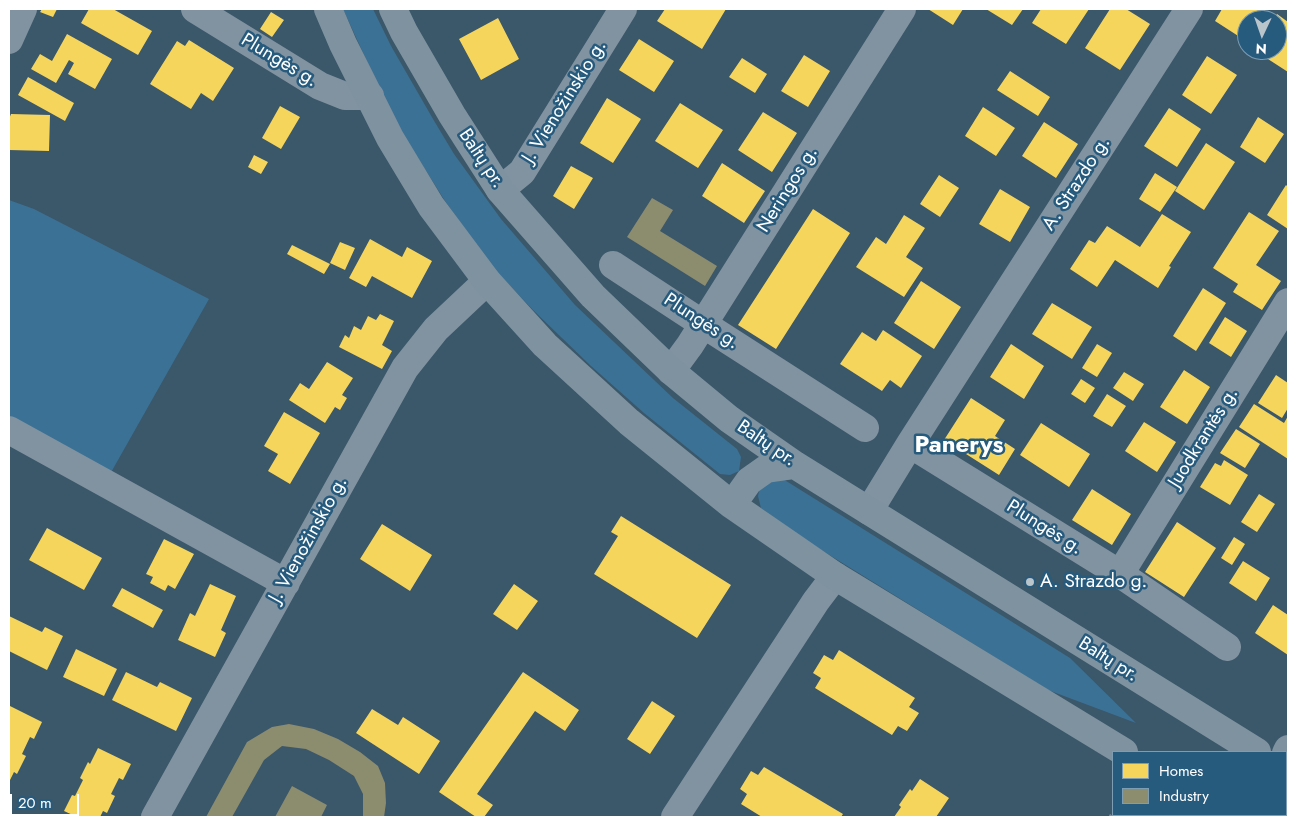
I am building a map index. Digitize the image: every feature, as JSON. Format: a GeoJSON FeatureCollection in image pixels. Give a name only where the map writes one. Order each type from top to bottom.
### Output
{"type":"FeatureCollection","features":[{"type":"Feature","properties":{"kind":"main road"},"geometry":{"type":"LineString","coordinates":[[328,9],[343,44],[390,138],[431,206],[487,281],[545,345],[629,422],[732,504],[834,576],[1122,751]]}},
{"type":"Feature","properties":{"kind":"main road","name":"Baltų pr."},"geometry":{"type":"LineString","coordinates":[[393,9],[404,32],[452,115],[500,190],[593,296],[670,371],[729,419],[795,465],[1255,751]]}},
{"type":"Feature","properties":{"kind":"main road"},"geometry":{"type":"LineString","coordinates":[[732,504],[749,481],[766,469],[795,465]]}},
{"type":"Feature","properties":{"kind":"street"},"geometry":{"type":"LineString","coordinates":[[9,40],[23,9]]}},
{"type":"Feature","properties":{"kind":"street","name":"Plungės g."},"geometry":{"type":"LineString","coordinates":[[195,9],[320,86],[345,96],[370,96]]}},
{"type":"Feature","properties":{"kind":"street","name":"J. Vienožinskio g."},"geometry":{"type":"LineString","coordinates":[[500,190],[522,172],[623,9]]}},
{"type":"Feature","properties":{"kind":"street","name":"Neringos g."},"geometry":{"type":"LineString","coordinates":[[670,371],[703,324],[902,9]]}},
{"type":"Feature","properties":{"kind":"street","name":"A. Strazdo g."},"geometry":{"type":"LineString","coordinates":[[869,511],[1189,9]]}},
{"type":"Feature","properties":{"kind":"street","name":"Plungės g."},"geometry":{"type":"LineString","coordinates":[[613,265],[865,428]]}},
{"type":"Feature","properties":{"kind":"street","name":"J. Vienožinskio g."},"geometry":{"type":"LineString","coordinates":[[155,817],[404,368],[436,329],[487,281]]}},
{"type":"Feature","properties":{"kind":"street","name":"Juodkrantės g."},"geometry":{"type":"LineString","coordinates":[[1120,574],[1288,302]]}},
{"type":"Feature","properties":{"kind":"street"},"geometry":{"type":"LineString","coordinates":[[9,430],[286,583]]}},
{"type":"Feature","properties":{"kind":"street","name":"Plungės g."},"geometry":{"type":"LineString","coordinates":[[910,444],[1120,574],[1227,647]]}},
{"type":"Feature","properties":{"kind":"street"},"geometry":{"type":"LineString","coordinates":[[676,817],[834,576]]}},
{"type":"Feature","properties":{"kind":"shaded area"},"geometry":{"type":"Polygon","coordinates":[[[343,9],[373,9],[391,46],[454,154],[501,219],[575,305],[673,398],[737,449],[741,457],[739,471],[730,475],[720,474],[644,413],[591,366],[496,271],[445,201],[406,139],[387,105],[343,9]]]}},
{"type":"Feature","properties":{"kind":"shaded area"},"geometry":{"type":"Polygon","coordinates":[[[9,200],[34,209],[209,299],[105,483],[9,430],[9,200]]]}},
{"type":"Feature","properties":{"kind":"shaded area"},"geometry":{"type":"Polygon","coordinates":[[[783,479],[1070,658],[1136,723],[1048,690],[810,543],[761,508],[758,496],[761,482],[783,479]]]}},
{"type":"Feature","properties":{"kind":"building: Homes"},"geometry":{"type":"Polygon","coordinates":[[[42,9],[57,9],[53,17],[40,12],[42,9]]]}},
{"type":"Feature","properties":{"kind":"building: Homes"},"geometry":{"type":"Polygon","coordinates":[[[89,9],[113,9],[152,31],[138,55],[81,23],[89,9]]]}},
{"type":"Feature","properties":{"kind":"building: Homes"},"geometry":{"type":"Polygon","coordinates":[[[665,9],[726,9],[702,49],[657,21],[665,9]]]}},
{"type":"Feature","properties":{"kind":"building: Homes"},"geometry":{"type":"Polygon","coordinates":[[[928,9],[963,9],[953,25],[928,9]]]}},
{"type":"Feature","properties":{"kind":"building: Homes"},"geometry":{"type":"Polygon","coordinates":[[[986,9],[1023,9],[1012,25],[986,9]]]}},
{"type":"Feature","properties":{"kind":"building: Homes"},"geometry":{"type":"Polygon","coordinates":[[[1041,9],[1089,9],[1066,44],[1032,23],[1041,9]]]}},
{"type":"Feature","properties":{"kind":"building: Homes"},"geometry":{"type":"Polygon","coordinates":[[[1110,9],[1126,9],[1150,24],[1120,70],[1085,48],[1110,9]]]}},
{"type":"Feature","properties":{"kind":"building: Homes"},"geometry":{"type":"Polygon","coordinates":[[[1222,9],[1266,9],[1237,10],[1237,35],[1215,21],[1222,9]]]}},
{"type":"Feature","properties":{"kind":"building: Homes"},"geometry":{"type":"Polygon","coordinates":[[[271,12],[284,20],[272,37],[260,29],[271,12]]]}},
{"type":"Feature","properties":{"kind":"building: Homes"},"geometry":{"type":"Polygon","coordinates":[[[498,18],[519,59],[481,80],[459,39],[498,18]]]}},
{"type":"Feature","properties":{"kind":"building: Homes"},"geometry":{"type":"Polygon","coordinates":[[[1287,21],[1288,22],[1288,72],[1269,60],[1287,60],[1287,21]]]}},
{"type":"Feature","properties":{"kind":"building: Homes"},"geometry":{"type":"Polygon","coordinates":[[[67,34],[112,59],[95,89],[68,74],[74,63],[69,60],[56,83],[31,69],[40,54],[52,61],[67,34]]]}},
{"type":"Feature","properties":{"kind":"building: Homes"},"geometry":{"type":"Polygon","coordinates":[[[639,39],[674,61],[654,92],[619,70],[639,39]]]}},
{"type":"Feature","properties":{"kind":"building: Homes"},"geometry":{"type":"Polygon","coordinates":[[[189,40],[234,68],[213,101],[201,93],[191,109],[150,84],[177,41],[185,46],[189,40]]]}},
{"type":"Feature","properties":{"kind":"building: Homes"},"geometry":{"type":"Polygon","coordinates":[[[804,55],[830,71],[808,107],[781,91],[804,55]]]}},
{"type":"Feature","properties":{"kind":"building: Homes"},"geometry":{"type":"Polygon","coordinates":[[[1207,56],[1237,75],[1211,114],[1182,95],[1207,56]]]}},
{"type":"Feature","properties":{"kind":"building: Homes"},"geometry":{"type":"Polygon","coordinates":[[[742,58],[767,74],[755,93],[729,77],[742,58]]]}},
{"type":"Feature","properties":{"kind":"building: Homes"},"geometry":{"type":"Polygon","coordinates":[[[1010,71],[1050,97],[1038,116],[997,90],[1010,71]]]}},
{"type":"Feature","properties":{"kind":"building: Homes"},"geometry":{"type":"Polygon","coordinates":[[[28,77],[74,103],[65,121],[18,95],[28,77]]]}},
{"type":"Feature","properties":{"kind":"building: Homes"},"geometry":{"type":"Polygon","coordinates":[[[607,98],[641,119],[613,163],[580,143],[607,98]]]}},
{"type":"Feature","properties":{"kind":"building: Homes"},"geometry":{"type":"Polygon","coordinates":[[[680,103],[723,130],[698,168],[655,141],[680,103]]]}},
{"type":"Feature","properties":{"kind":"building: Homes"},"geometry":{"type":"Polygon","coordinates":[[[280,106],[300,117],[281,149],[262,138],[280,106]]]}},
{"type":"Feature","properties":{"kind":"building: Homes"},"geometry":{"type":"Polygon","coordinates":[[[983,107],[1015,128],[996,156],[965,136],[983,107]]]}},
{"type":"Feature","properties":{"kind":"building: Homes"},"geometry":{"type":"Polygon","coordinates":[[[1169,108],[1201,129],[1177,167],[1144,146],[1169,108]]]}},
{"type":"Feature","properties":{"kind":"building: Homes"},"geometry":{"type":"Polygon","coordinates":[[[763,112],[797,133],[772,172],[738,150],[763,112]]]}},
{"type":"Feature","properties":{"kind":"building: Homes"},"geometry":{"type":"Polygon","coordinates":[[[11,114],[50,115],[49,151],[9,150],[9,119],[11,114]]]}},
{"type":"Feature","properties":{"kind":"building: Homes"},"geometry":{"type":"Polygon","coordinates":[[[1258,117],[1284,134],[1265,163],[1240,147],[1258,117]]]}},
{"type":"Feature","properties":{"kind":"building: Homes"},"geometry":{"type":"Polygon","coordinates":[[[1044,122],[1078,144],[1056,178],[1022,156],[1044,122]]]}},
{"type":"Feature","properties":{"kind":"building: Homes"},"geometry":{"type":"Polygon","coordinates":[[[1206,143],[1235,162],[1204,210],[1175,191],[1206,143]]]}},
{"type":"Feature","properties":{"kind":"building: Homes"},"geometry":{"type":"Polygon","coordinates":[[[254,155],[268,162],[261,174],[248,167],[254,155]]]}},
{"type":"Feature","properties":{"kind":"building: Homes"},"geometry":{"type":"Polygon","coordinates":[[[722,163],[765,191],[744,223],[702,196],[722,163]]]}},
{"type":"Feature","properties":{"kind":"building: Homes"},"geometry":{"type":"Polygon","coordinates":[[[571,166],[593,178],[574,209],[553,196],[571,166]]]}},
{"type":"Feature","properties":{"kind":"building: Homes"},"geometry":{"type":"Polygon","coordinates":[[[1155,173],[1177,187],[1160,212],[1139,199],[1155,173]]]}},
{"type":"Feature","properties":{"kind":"building: Homes"},"geometry":{"type":"Polygon","coordinates":[[[939,175],[959,188],[940,217],[920,204],[939,175]]]}},
{"type":"Feature","properties":{"kind":"building: Homes"},"geometry":{"type":"Polygon","coordinates":[[[1286,185],[1288,187],[1288,229],[1267,215],[1286,185]]]}},
{"type":"Feature","properties":{"kind":"building: Homes"},"geometry":{"type":"Polygon","coordinates":[[[1000,189],[1030,207],[1010,242],[979,224],[1000,189]]]}},
{"type":"Feature","properties":{"kind":"building: Homes"},"geometry":{"type":"Polygon","coordinates":[[[813,209],[850,233],[776,349],[738,325],[813,209]]]}},
{"type":"Feature","properties":{"kind":"building: Homes"},"geometry":{"type":"Polygon","coordinates":[[[1249,212],[1279,231],[1256,265],[1281,281],[1262,310],[1233,292],[1238,284],[1213,268],[1249,212]]]}},
{"type":"Feature","properties":{"kind":"building: Homes"},"geometry":{"type":"Polygon","coordinates":[[[1162,214],[1191,232],[1169,266],[1171,267],[1158,288],[1115,260],[1097,287],[1070,269],[1089,240],[1095,243],[1107,226],[1140,247],[1162,214]]]}},
{"type":"Feature","properties":{"kind":"building: Homes"},"geometry":{"type":"Polygon","coordinates":[[[904,215],[925,228],[906,257],[923,268],[904,297],[856,267],[876,237],[886,244],[904,215]]]}},
{"type":"Feature","properties":{"kind":"building: Homes"},"geometry":{"type":"Polygon","coordinates":[[[370,239],[402,257],[407,247],[432,261],[412,298],[372,276],[366,287],[349,278],[370,239]]]}},
{"type":"Feature","properties":{"kind":"building: Homes"},"geometry":{"type":"Polygon","coordinates":[[[340,242],[355,248],[345,270],[330,263],[340,242]]]}},
{"type":"Feature","properties":{"kind":"building: Homes"},"geometry":{"type":"Polygon","coordinates":[[[292,245],[330,264],[324,274],[287,254],[292,245]]]}},
{"type":"Feature","properties":{"kind":"building: Homes"},"geometry":{"type":"Polygon","coordinates":[[[921,281],[961,307],[934,349],[894,323],[921,281]]]}},
{"type":"Feature","properties":{"kind":"building: Homes"},"geometry":{"type":"Polygon","coordinates":[[[1203,288],[1226,303],[1196,351],[1173,336],[1203,288]]]}},
{"type":"Feature","properties":{"kind":"building: Homes"},"geometry":{"type":"Polygon","coordinates":[[[1052,303],[1092,327],[1072,359],[1032,334],[1052,303]]]}},
{"type":"Feature","properties":{"kind":"building: Homes"},"geometry":{"type":"Polygon","coordinates":[[[380,314],[394,321],[382,345],[392,351],[382,369],[339,347],[345,335],[349,338],[354,326],[361,330],[368,316],[376,320],[380,314]]]}},
{"type":"Feature","properties":{"kind":"building: Homes"},"geometry":{"type":"Polygon","coordinates":[[[1225,317],[1247,331],[1231,357],[1209,343],[1225,317]]]}},
{"type":"Feature","properties":{"kind":"building: Homes"},"geometry":{"type":"Polygon","coordinates":[[[883,330],[922,356],[901,388],[890,380],[882,391],[840,364],[862,332],[876,341],[883,330]]]}},
{"type":"Feature","properties":{"kind":"building: Homes"},"geometry":{"type":"Polygon","coordinates":[[[1011,344],[1044,366],[1024,399],[990,377],[1011,344]]]}},
{"type":"Feature","properties":{"kind":"building: Homes"},"geometry":{"type":"Polygon","coordinates":[[[1097,344],[1112,353],[1097,377],[1082,368],[1097,344]]]}},
{"type":"Feature","properties":{"kind":"building: Homes"},"geometry":{"type":"Polygon","coordinates":[[[327,362],[353,378],[342,395],[347,398],[340,410],[335,407],[325,423],[289,400],[300,383],[309,389],[327,362]]]}},
{"type":"Feature","properties":{"kind":"building: Homes"},"geometry":{"type":"Polygon","coordinates":[[[1184,370],[1210,387],[1187,424],[1160,407],[1184,370]]]}},
{"type":"Feature","properties":{"kind":"building: Homes"},"geometry":{"type":"Polygon","coordinates":[[[1124,372],[1144,384],[1133,401],[1113,388],[1124,372]]]}},
{"type":"Feature","properties":{"kind":"building: Homes"},"geometry":{"type":"Polygon","coordinates":[[[1276,375],[1288,383],[1288,408],[1282,418],[1258,403],[1276,375]]]}},
{"type":"Feature","properties":{"kind":"building: Homes"},"geometry":{"type":"Polygon","coordinates":[[[1081,379],[1095,388],[1085,403],[1071,394],[1081,379]]]}},
{"type":"Feature","properties":{"kind":"building: Homes"},"geometry":{"type":"Polygon","coordinates":[[[1107,394],[1126,406],[1112,427],[1093,416],[1107,394]]]}},
{"type":"Feature","properties":{"kind":"building: Homes"},"geometry":{"type":"Polygon","coordinates":[[[971,398],[1005,420],[995,436],[1015,449],[999,475],[944,440],[971,398]]]}},
{"type":"Feature","properties":{"kind":"building: Homes"},"geometry":{"type":"Polygon","coordinates":[[[1254,404],[1284,423],[1288,416],[1288,459],[1239,427],[1254,404]]]}},
{"type":"Feature","properties":{"kind":"building: Homes"},"geometry":{"type":"Polygon","coordinates":[[[284,412],[320,433],[290,484],[268,471],[278,454],[264,446],[284,412]]]}},
{"type":"Feature","properties":{"kind":"building: Homes"},"geometry":{"type":"Polygon","coordinates":[[[1144,422],[1176,442],[1157,472],[1125,451],[1144,422]]]}},
{"type":"Feature","properties":{"kind":"building: Homes"},"geometry":{"type":"Polygon","coordinates":[[[1041,423],[1090,454],[1069,487],[1020,455],[1041,423]]]}},
{"type":"Feature","properties":{"kind":"building: Homes"},"geometry":{"type":"Polygon","coordinates":[[[1236,429],[1260,444],[1245,468],[1220,453],[1236,429]]]}},
{"type":"Feature","properties":{"kind":"building: Homes"},"geometry":{"type":"Polygon","coordinates":[[[1224,460],[1248,475],[1230,505],[1200,487],[1215,463],[1221,466],[1224,460]]]}},
{"type":"Feature","properties":{"kind":"building: Homes"},"geometry":{"type":"Polygon","coordinates":[[[1092,489],[1131,514],[1112,545],[1072,520],[1092,489]]]}},
{"type":"Feature","properties":{"kind":"building: Homes"},"geometry":{"type":"Polygon","coordinates":[[[1259,494],[1275,504],[1257,532],[1241,522],[1259,494]]]}},
{"type":"Feature","properties":{"kind":"building: Homes"},"geometry":{"type":"Polygon","coordinates":[[[621,516],[731,585],[697,638],[594,574],[618,536],[611,532],[621,516]]]}},
{"type":"Feature","properties":{"kind":"building: Homes"},"geometry":{"type":"Polygon","coordinates":[[[1177,522],[1216,548],[1184,597],[1145,572],[1177,522]]]}},
{"type":"Feature","properties":{"kind":"building: Homes"},"geometry":{"type":"Polygon","coordinates":[[[382,524],[432,555],[410,591],[360,559],[382,524]]]}},
{"type":"Feature","properties":{"kind":"building: Homes"},"geometry":{"type":"Polygon","coordinates":[[[47,528],[102,558],[84,590],[29,560],[47,528]]]}},
{"type":"Feature","properties":{"kind":"building: Homes"},"geometry":{"type":"Polygon","coordinates":[[[1234,537],[1245,544],[1232,565],[1221,558],[1234,537]]]}},
{"type":"Feature","properties":{"kind":"building: Homes"},"geometry":{"type":"Polygon","coordinates":[[[164,539],[194,554],[175,589],[168,585],[165,591],[150,583],[153,577],[146,574],[164,539]]]}},
{"type":"Feature","properties":{"kind":"building: Homes"},"geometry":{"type":"Polygon","coordinates":[[[1243,561],[1270,578],[1256,601],[1229,583],[1243,561]]]}},
{"type":"Feature","properties":{"kind":"building: Homes"},"geometry":{"type":"Polygon","coordinates":[[[210,584],[236,596],[221,630],[226,633],[215,657],[178,640],[190,613],[195,616],[210,584]]]}},
{"type":"Feature","properties":{"kind":"building: Homes"},"geometry":{"type":"Polygon","coordinates":[[[514,584],[538,601],[517,630],[493,614],[514,584]]]}},
{"type":"Feature","properties":{"kind":"building: Homes"},"geometry":{"type":"Polygon","coordinates":[[[122,588],[163,610],[153,628],[112,606],[122,588]]]}},
{"type":"Feature","properties":{"kind":"building: Homes"},"geometry":{"type":"Polygon","coordinates":[[[1273,605],[1288,615],[1288,655],[1255,633],[1273,605]]]}},
{"type":"Feature","properties":{"kind":"building: Homes"},"geometry":{"type":"Polygon","coordinates":[[[9,616],[42,632],[45,627],[63,636],[47,670],[9,651],[9,616]]]}},
{"type":"Feature","properties":{"kind":"building: Homes"},"geometry":{"type":"Polygon","coordinates":[[[76,649],[117,669],[104,696],[63,677],[76,649]]]}},
{"type":"Feature","properties":{"kind":"building: Homes"},"geometry":{"type":"Polygon","coordinates":[[[839,650],[915,698],[909,707],[919,713],[907,731],[898,726],[892,735],[815,688],[821,678],[813,673],[824,655],[833,660],[839,650]]]}},
{"type":"Feature","properties":{"kind":"building: Homes"},"geometry":{"type":"Polygon","coordinates":[[[126,672],[157,687],[160,682],[192,698],[176,731],[112,700],[126,672]]]}},
{"type":"Feature","properties":{"kind":"building: Homes"},"geometry":{"type":"Polygon","coordinates":[[[523,672],[579,710],[565,731],[535,711],[477,794],[493,805],[484,817],[476,817],[439,792],[523,672]]]}},
{"type":"Feature","properties":{"kind":"building: Homes"},"geometry":{"type":"Polygon","coordinates":[[[652,701],[675,716],[650,754],[627,739],[652,701]]]}},
{"type":"Feature","properties":{"kind":"building: Homes"},"geometry":{"type":"Polygon","coordinates":[[[10,706],[42,722],[34,739],[30,737],[22,754],[26,756],[17,774],[14,772],[9,782],[9,709],[10,706]]]}},
{"type":"Feature","properties":{"kind":"building: Homes"},"geometry":{"type":"Polygon","coordinates":[[[372,709],[398,725],[403,717],[440,741],[419,774],[356,733],[372,709]]]}},
{"type":"Feature","properties":{"kind":"building: Homes"},"geometry":{"type":"Polygon","coordinates":[[[98,748],[131,764],[123,780],[119,778],[111,794],[115,796],[107,813],[103,811],[100,817],[77,817],[64,811],[72,795],[75,796],[83,780],[80,778],[98,748]]]}},
{"type":"Feature","properties":{"kind":"building: Homes"},"geometry":{"type":"Polygon","coordinates":[[[764,767],[843,814],[841,817],[762,817],[741,804],[747,794],[740,789],[751,771],[758,775],[764,767]]]}},
{"type":"Feature","properties":{"kind":"building: Homes"},"geometry":{"type":"Polygon","coordinates":[[[920,779],[949,798],[936,817],[894,817],[901,807],[899,805],[920,779]]]}},
{"type":"Feature","properties":{"kind":"building: Industry"},"geometry":{"type":"Polygon","coordinates":[[[652,198],[673,210],[660,231],[717,266],[705,286],[627,237],[652,198]]]}},
{"type":"Feature","properties":{"kind":"building: Industry"},"geometry":{"type":"Polygon","coordinates":[[[289,724],[314,729],[338,739],[360,752],[378,766],[385,783],[386,803],[384,817],[363,817],[363,794],[354,776],[329,760],[306,749],[282,746],[264,760],[232,817],[206,817],[247,742],[272,727],[289,724]]]}},
{"type":"Feature","properties":{"kind":"building: Industry"},"geometry":{"type":"Polygon","coordinates":[[[292,786],[327,805],[321,817],[275,817],[292,786]]]}},
{"type":"Feature","properties":{"kind":"place","name":"A. Strazdo g."},"geometry":{"type":"Point","coordinates":[1030,582]}},
{"type":"Feature","properties":{"kind":"district","name":"Panerys"},"geometry":{"type":"Point","coordinates":[959,446]}}]}
